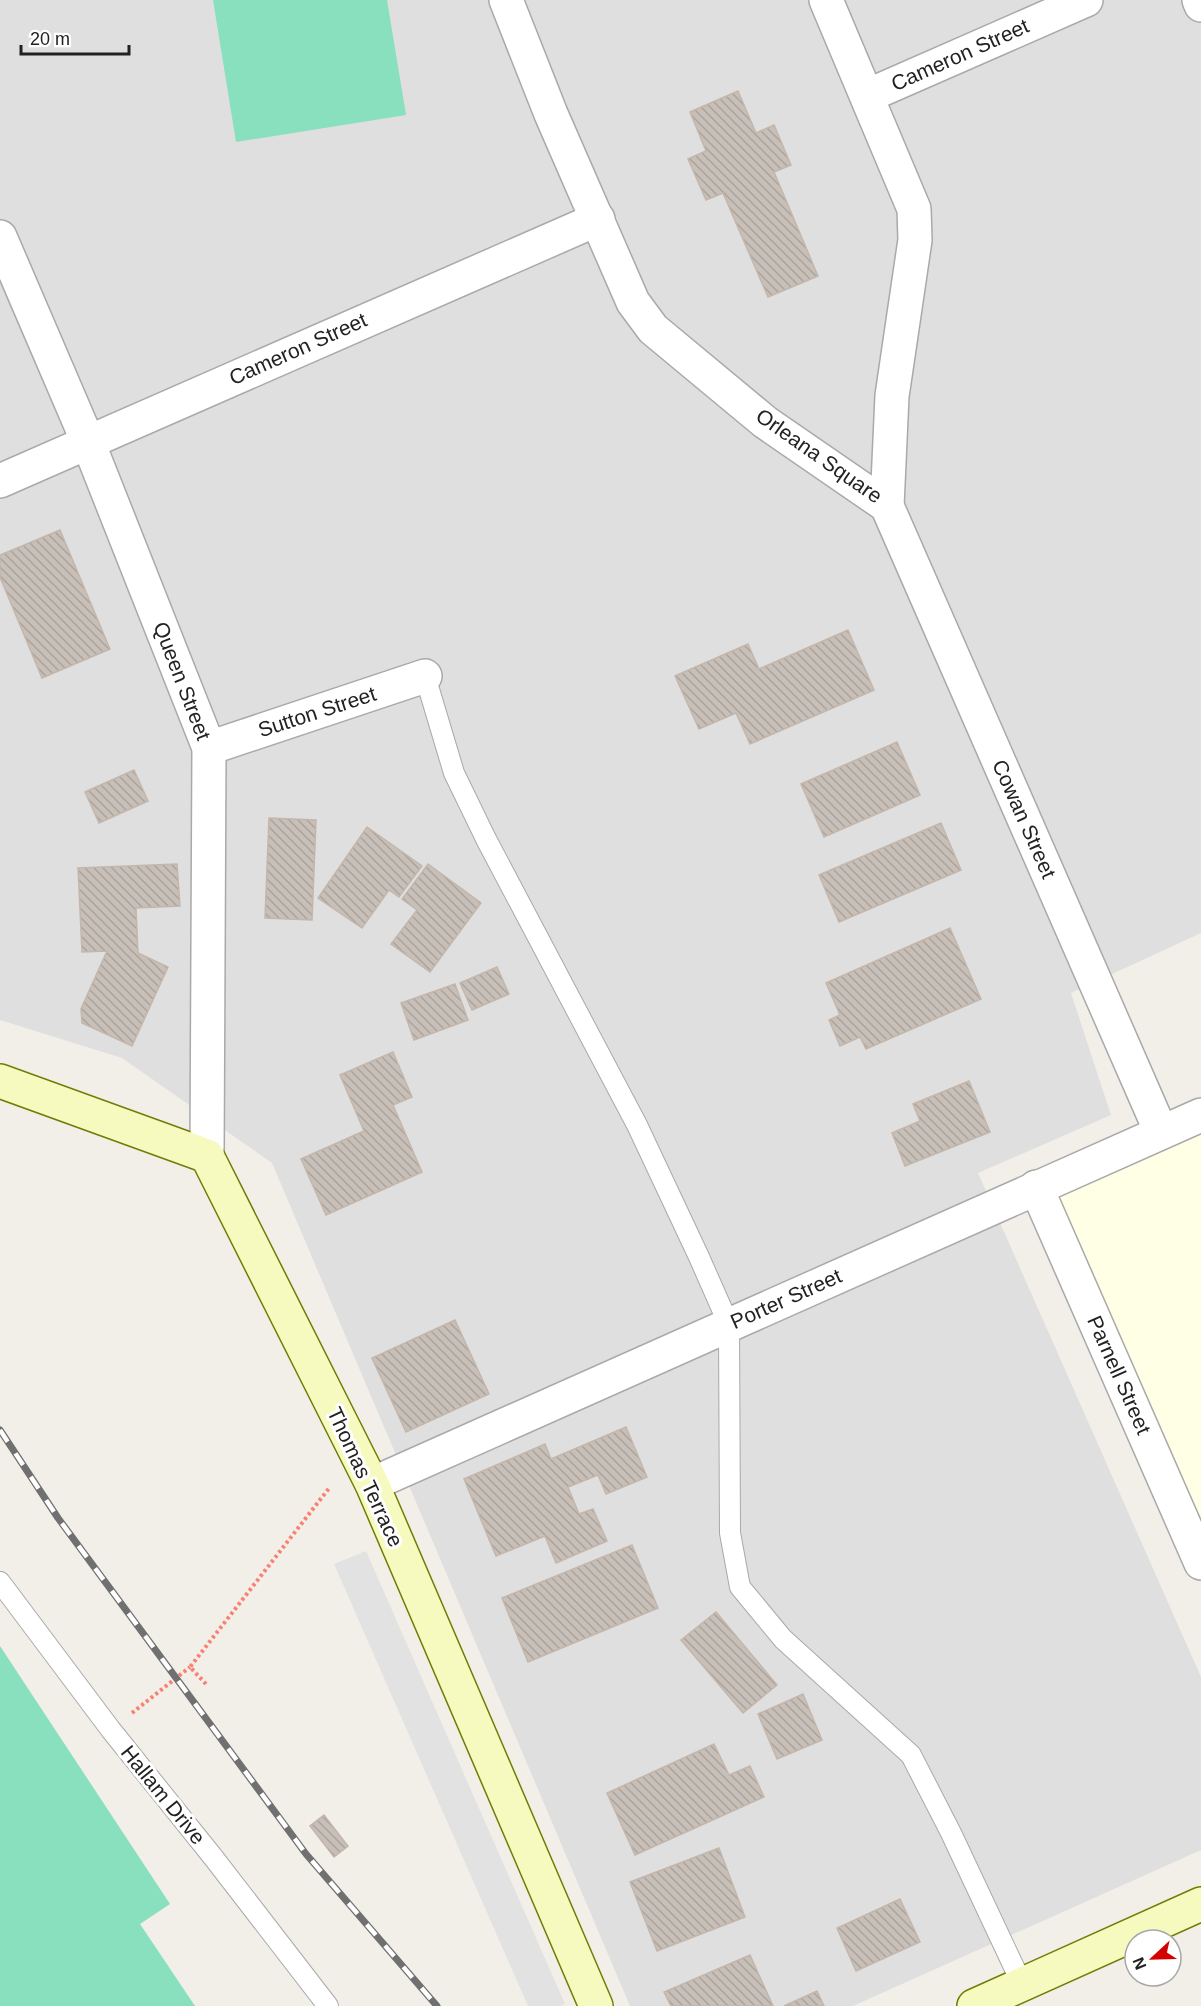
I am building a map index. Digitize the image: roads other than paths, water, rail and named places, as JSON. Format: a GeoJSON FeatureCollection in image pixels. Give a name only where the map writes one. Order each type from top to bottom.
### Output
{"type":"FeatureCollection","features":[{"type":"Feature","properties":{"kind":"street","name":"Orleana Square"},"geometry":{"type":"LineString","coordinates":[[506,0],[551,114],[633,302],[653,329],[765,422],[887,506]]}},
{"type":"Feature","properties":{"kind":"street","name":"Orleana Square"},"geometry":{"type":"LineString","coordinates":[[826,0],[914,209],[915,240],[892,396],[887,506]]}},
{"type":"Feature","properties":{"kind":"street","name":"Cameron Street"},"geometry":{"type":"LineString","coordinates":[[867,96],[1086,0]]}},
{"type":"Feature","properties":{"kind":"street"},"geometry":{"type":"LineString","coordinates":[[1199,0],[1201,5]]}},
{"type":"Feature","properties":{"kind":"street","name":"Cameron Street"},"geometry":{"type":"LineString","coordinates":[[0,481],[598,219]]}},
{"type":"Feature","properties":{"kind":"street","name":"Queen Street"},"geometry":{"type":"LineString","coordinates":[[0,237],[88,442],[209,748],[207,1156]]}},
{"type":"Feature","properties":{"kind":"street","name":"Cowan Street"},"geometry":{"type":"LineString","coordinates":[[887,506],[1161,1132]]}},
{"type":"Feature","properties":{"kind":"street","name":"Sutton Street"},"geometry":{"type":"LineString","coordinates":[[209,748],[425,676]]}},
{"type":"Feature","properties":{"kind":"street"},"geometry":{"type":"LineString","coordinates":[[0,1081],[207,1156]]}},
{"type":"Feature","properties":{"kind":"street","name":"Porter Street"},"geometry":{"type":"LineString","coordinates":[[372,1485],[1201,1115]]}},
{"type":"Feature","properties":{"kind":"street","name":"Thomas Terrace"},"geometry":{"type":"LineString","coordinates":[[207,1156],[372,1485],[596,2006]]}},
{"type":"Feature","properties":{"kind":"street","name":"Parnell Street"},"geometry":{"type":"LineString","coordinates":[[1036,1187],[1201,1563]]}},
{"type":"Feature","properties":{"kind":"street"},"geometry":{"type":"LineString","coordinates":[[974,2006],[1201,1904]]}},
{"type":"Feature","properties":{"kind":"lane"},"geometry":{"type":"LineString","coordinates":[[425,676],[454,773],[524,914],[636,1125],[729,1325],[730,1533],[740,1587],[783,1639],[911,1755],[951,1833],[1022,1984]]}},
{"type":"Feature","properties":{"kind":"lane","name":"Hallam Drive"},"geometry":{"type":"LineString","coordinates":[[0,1581],[111,1730],[328,2006]]}},
{"type":"Feature","properties":{"kind":"railway"},"geometry":{"type":"LineString","coordinates":[[0,1430],[58,1518],[306,1854],[437,2006]]}}]}
